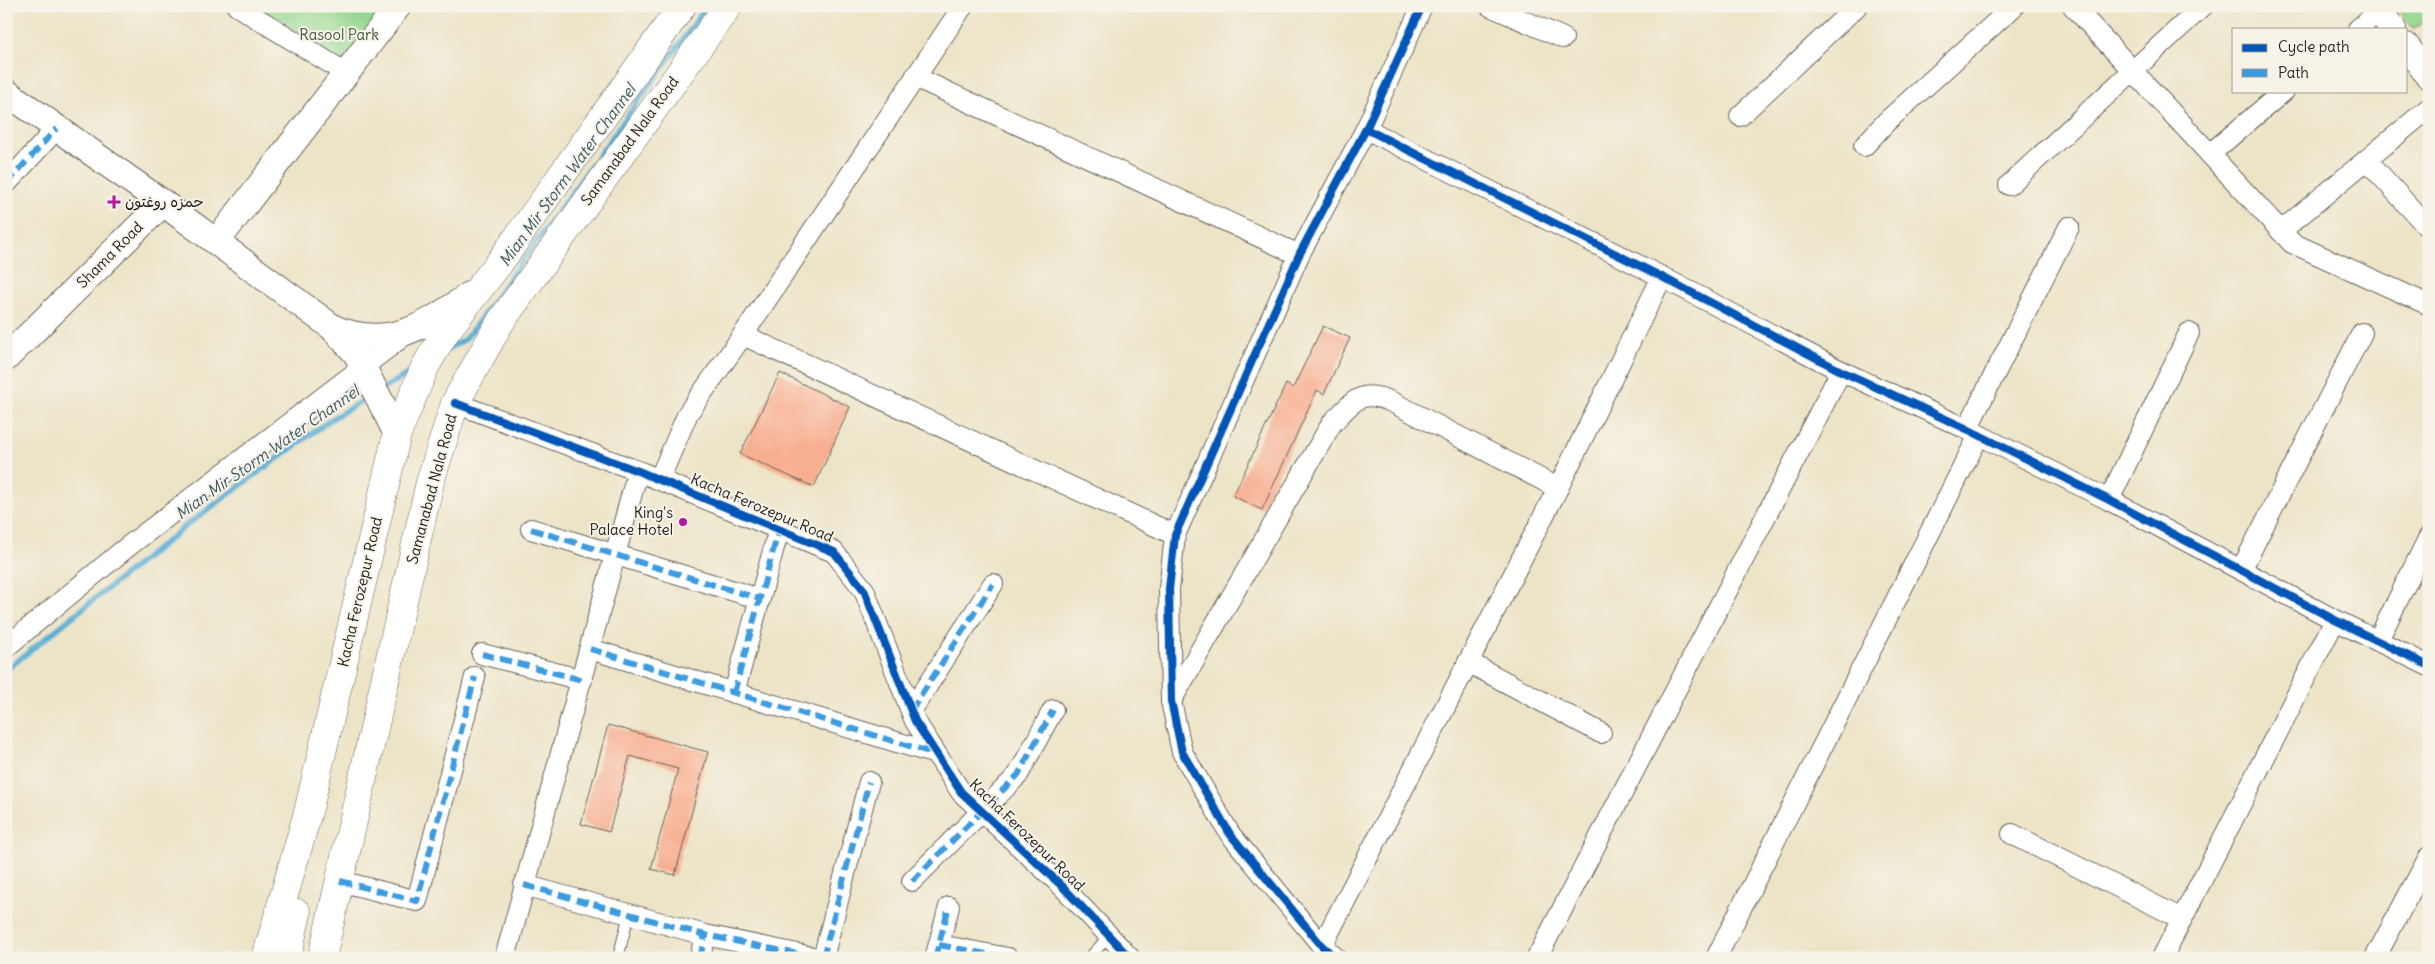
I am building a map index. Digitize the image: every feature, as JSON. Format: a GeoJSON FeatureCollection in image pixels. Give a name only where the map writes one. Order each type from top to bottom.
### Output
{"type":"FeatureCollection","features":[{"type":"Feature","properties":{"kind":"main road","name":"Kacha Ferozepur Road"},"geometry":{"type":"LineString","coordinates":[[266,958],[308,812],[397,434],[426,367],[446,331],[479,289],[682,6]]}},
{"type":"Feature","properties":{"kind":"main road","name":"Samanabad Nala Road"},"geometry":{"type":"LineString","coordinates":[[322,958],[430,482],[455,403],[506,313],[728,6]]}},
{"type":"Feature","properties":{"kind":"main road"},"geometry":{"type":"LineString","coordinates":[[287,958],[304,877],[308,812]]}},
{"type":"Feature","properties":{"kind":"street"},"geometry":{"type":"LineString","coordinates":[[237,6],[346,73]]}},
{"type":"Feature","properties":{"kind":"street"},"geometry":{"type":"LineString","coordinates":[[217,241],[398,6]]}},
{"type":"Feature","properties":{"kind":"street"},"geometry":{"type":"LineString","coordinates":[[659,480],[688,413],[963,6]]}},
{"type":"Feature","properties":{"kind":"street"},"geometry":{"type":"LineString","coordinates":[[1422,6],[1366,129],[1299,255],[1176,535],[1169,589],[1171,701],[1182,752],[1230,834],[1329,952],[1468,662],[1558,488],[1662,277]]}},
{"type":"Feature","properties":{"kind":"street"},"geometry":{"type":"LineString","coordinates":[[1490,6],[1563,38]]}},
{"type":"Feature","properties":{"kind":"street"},"geometry":{"type":"LineString","coordinates":[[1740,116],[1857,6]]}},
{"type":"Feature","properties":{"kind":"street"},"geometry":{"type":"LineString","coordinates":[[1864,146],[1886,122],[2014,6]]}},
{"type":"Feature","properties":{"kind":"street"},"geometry":{"type":"LineString","coordinates":[[2073,6],[2292,243],[2429,305]]}},
{"type":"Feature","properties":{"kind":"street"},"geometry":{"type":"LineString","coordinates":[[2009,185],[2203,6]]}},
{"type":"Feature","properties":{"kind":"street"},"geometry":{"type":"LineString","coordinates":[[2360,28],[2382,15]]}},
{"type":"Feature","properties":{"kind":"street"},"geometry":{"type":"LineString","coordinates":[[2408,49],[2429,76]]}},
{"type":"Feature","properties":{"kind":"street"},"geometry":{"type":"LineString","coordinates":[[915,77],[1299,255]]}},
{"type":"Feature","properties":{"kind":"street"},"geometry":{"type":"LineString","coordinates":[[6,92],[163,202],[332,327],[347,342],[363,365],[397,434]]}},
{"type":"Feature","properties":{"kind":"street"},"geometry":{"type":"LineString","coordinates":[[2210,154],[2283,92]]}},
{"type":"Feature","properties":{"kind":"street"},"geometry":{"type":"LineString","coordinates":[[2281,232],[2429,108]]}},
{"type":"Feature","properties":{"kind":"street"},"geometry":{"type":"LineString","coordinates":[[6,184],[57,128]]}},
{"type":"Feature","properties":{"kind":"street"},"geometry":{"type":"LineString","coordinates":[[1366,129],[1662,277],[1841,371],[1973,432],[2109,500],[2335,620],[2429,666]]}},
{"type":"Feature","properties":{"kind":"street"},"geometry":{"type":"LineString","coordinates":[[2367,160],[2429,229]]}},
{"type":"Feature","properties":{"kind":"street","name":"Shama Road"},"geometry":{"type":"LineString","coordinates":[[6,358],[163,202]]}},
{"type":"Feature","properties":{"kind":"street"},"geometry":{"type":"LineString","coordinates":[[1716,958],[1973,432],[2069,227]]}},
{"type":"Feature","properties":{"kind":"street"},"geometry":{"type":"LineString","coordinates":[[332,327],[350,334],[380,338],[428,323],[479,289]]}},
{"type":"Feature","properties":{"kind":"street"},"geometry":{"type":"LineString","coordinates":[[6,647],[126,548],[363,365],[415,328]]}},
{"type":"Feature","properties":{"kind":"street"},"geometry":{"type":"LineString","coordinates":[[2109,500],[2190,333]]}},
{"type":"Feature","properties":{"kind":"street"},"geometry":{"type":"LineString","coordinates":[[743,334],[1176,535]]}},
{"type":"Feature","properties":{"kind":"street"},"geometry":{"type":"LineString","coordinates":[[2241,570],[2362,334]]}},
{"type":"Feature","properties":{"kind":"street"},"geometry":{"type":"LineString","coordinates":[[1537,958],[1841,371]]}},
{"type":"Feature","properties":{"kind":"street"},"geometry":{"type":"LineString","coordinates":[[1171,701],[1332,423],[1356,399],[1375,394],[1558,488]]}},
{"type":"Feature","properties":{"kind":"street","name":"Kacha Ferozepur Road"},"geometry":{"type":"LineString","coordinates":[[455,403],[638,471],[834,552],[864,590],[911,711],[961,792],[1062,886],[1130,958]]}},
{"type":"Feature","properties":{"kind":"street"},"geometry":{"type":"LineString","coordinates":[[505,958],[638,471]]}},
{"type":"Feature","properties":{"kind":"street"},"geometry":{"type":"LineString","coordinates":[[531,529],[760,599]]}},
{"type":"Feature","properties":{"kind":"street"},"geometry":{"type":"LineString","coordinates":[[734,693],[779,529]]}},
{"type":"Feature","properties":{"kind":"street"},"geometry":{"type":"LineString","coordinates":[[2378,640],[2429,537]]}},
{"type":"Feature","properties":{"kind":"street"},"geometry":{"type":"LineString","coordinates":[[911,711],[993,584]]}},
{"type":"Feature","properties":{"kind":"street"},"geometry":{"type":"LineString","coordinates":[[2162,958],[2335,620]]}},
{"type":"Feature","properties":{"kind":"street"},"geometry":{"type":"LineString","coordinates":[[590,649],[936,754]]}},
{"type":"Feature","properties":{"kind":"street"},"geometry":{"type":"LineString","coordinates":[[482,654],[582,680]]}},
{"type":"Feature","properties":{"kind":"street"},"geometry":{"type":"LineString","coordinates":[[1468,662],[1602,733]]}},
{"type":"Feature","properties":{"kind":"street"},"geometry":{"type":"LineString","coordinates":[[340,881],[417,901],[475,677]]}},
{"type":"Feature","properties":{"kind":"street"},"geometry":{"type":"LineString","coordinates":[[912,881],[1018,775],[1053,710]]}},
{"type":"Feature","properties":{"kind":"street"},"geometry":{"type":"LineString","coordinates":[[824,958],[869,782]]}},
{"type":"Feature","properties":{"kind":"street"},"geometry":{"type":"LineString","coordinates":[[2012,834],[2182,919]]}},
{"type":"Feature","properties":{"kind":"street"},"geometry":{"type":"LineString","coordinates":[[2375,958],[2429,857]]}},
{"type":"Feature","properties":{"kind":"street"},"geometry":{"type":"LineString","coordinates":[[524,885],[705,935],[817,958]]}},
{"type":"Feature","properties":{"kind":"street"},"geometry":{"type":"LineString","coordinates":[[949,907],[937,951],[1008,958]]}},
{"type":"Feature","properties":{"kind":"street"},"geometry":{"type":"LineString","coordinates":[[700,958],[705,935]]}},
{"type":"Feature","properties":{"kind":"lane"},"geometry":{"type":"LineString","coordinates":[[618,958],[629,914]]}},
{"type":"Feature","properties":{"kind":"lane"},"geometry":{"type":"LineString","coordinates":[[1089,958],[1109,936]]}},
{"type":"Feature","properties":{"kind":"green space","name":"Rasool Park"},"geometry":{"type":"Polygon","coordinates":[[[237,6],[398,6],[346,73],[237,6]]]}},
{"type":"Feature","properties":{"kind":"green space"},"geometry":{"type":"Polygon","coordinates":[[[2394,6],[2429,6],[2429,18],[2414,29],[2394,6]]]}},
{"type":"Feature","properties":{"kind":"building"},"geometry":{"type":"Polygon","coordinates":[[[1323,326],[1350,338],[1324,394],[1317,390],[1262,510],[1233,496],[1286,384],[1293,388],[1323,326]]]}},
{"type":"Feature","properties":{"kind":"building"},"geometry":{"type":"Polygon","coordinates":[[[780,373],[850,407],[814,487],[740,454],[780,373]]]}},
{"type":"Feature","properties":{"kind":"building"},"geometry":{"type":"Polygon","coordinates":[[[608,725],[708,752],[675,875],[651,869],[678,769],[630,756],[609,832],[581,824],[608,725]]]}},
{"type":"Feature","properties":{"kind":"waterway","name":"Mian Mir Storm Water Channel"},"geometry":{"type":"LineString","coordinates":[[448,349],[464,340],[473,329],[707,6]]}},
{"type":"Feature","properties":{"kind":"waterway","name":"Mian Mir Storm Water Channel"},"geometry":{"type":"LineString","coordinates":[[382,389],[413,371]]}},
{"type":"Feature","properties":{"kind":"waterway","name":"Mian Mir Storm Water Channel"},"geometry":{"type":"LineString","coordinates":[[6,670],[187,525],[333,418],[370,396]]}},
{"type":"Feature","properties":{"kind":"marked path"},"geometry":{"type":"LineString","coordinates":[[6,184],[57,128]]}},
{"type":"Feature","properties":{"kind":"marked path"},"geometry":{"type":"LineString","coordinates":[[531,529],[760,599]]}},
{"type":"Feature","properties":{"kind":"marked path"},"geometry":{"type":"LineString","coordinates":[[734,693],[779,529]]}},
{"type":"Feature","properties":{"kind":"marked path"},"geometry":{"type":"LineString","coordinates":[[911,711],[993,584]]}},
{"type":"Feature","properties":{"kind":"marked path"},"geometry":{"type":"LineString","coordinates":[[590,649],[936,754]]}},
{"type":"Feature","properties":{"kind":"marked path"},"geometry":{"type":"LineString","coordinates":[[482,654],[582,680]]}},
{"type":"Feature","properties":{"kind":"marked path"},"geometry":{"type":"LineString","coordinates":[[340,881],[417,901],[475,677]]}},
{"type":"Feature","properties":{"kind":"marked path"},"geometry":{"type":"LineString","coordinates":[[912,881],[1018,775],[1053,710]]}},
{"type":"Feature","properties":{"kind":"marked path"},"geometry":{"type":"LineString","coordinates":[[823,958],[869,782]]}},
{"type":"Feature","properties":{"kind":"marked path"},"geometry":{"type":"LineString","coordinates":[[524,885],[705,935],[817,958]]}},
{"type":"Feature","properties":{"kind":"marked path"},"geometry":{"type":"LineString","coordinates":[[935,958],[949,907]]}},
{"type":"Feature","properties":{"kind":"marked path"},"geometry":{"type":"LineString","coordinates":[[700,958],[705,935]]}},
{"type":"Feature","properties":{"kind":"marked path"},"geometry":{"type":"LineString","coordinates":[[939,945],[1008,958]]}},
{"type":"Feature","properties":{"kind":"cycle path"},"geometry":{"type":"LineString","coordinates":[[1336,958],[1322,946],[1230,834],[1182,752],[1171,701],[1169,589],[1175,535],[1299,255],[1366,129],[1422,6]]}},
{"type":"Feature","properties":{"kind":"cycle path"},"geometry":{"type":"LineString","coordinates":[[1366,129],[1662,277],[1841,371],[1967,429],[2109,500],[2335,620],[2429,666]]}},
{"type":"Feature","properties":{"kind":"cycle path"},"geometry":{"type":"LineString","coordinates":[[455,403],[638,471],[834,552],[864,590],[915,721],[961,792],[1062,886],[1130,958]]}},
{"type":"Feature","properties":{"kind":"place","name":"حمزه روغتون"},"geometry":{"type":"Point","coordinates":[114,202]}},
{"type":"Feature","properties":{"kind":"place","name":"King's Palace Hotel"},"geometry":{"type":"Point","coordinates":[683,522]}}]}
